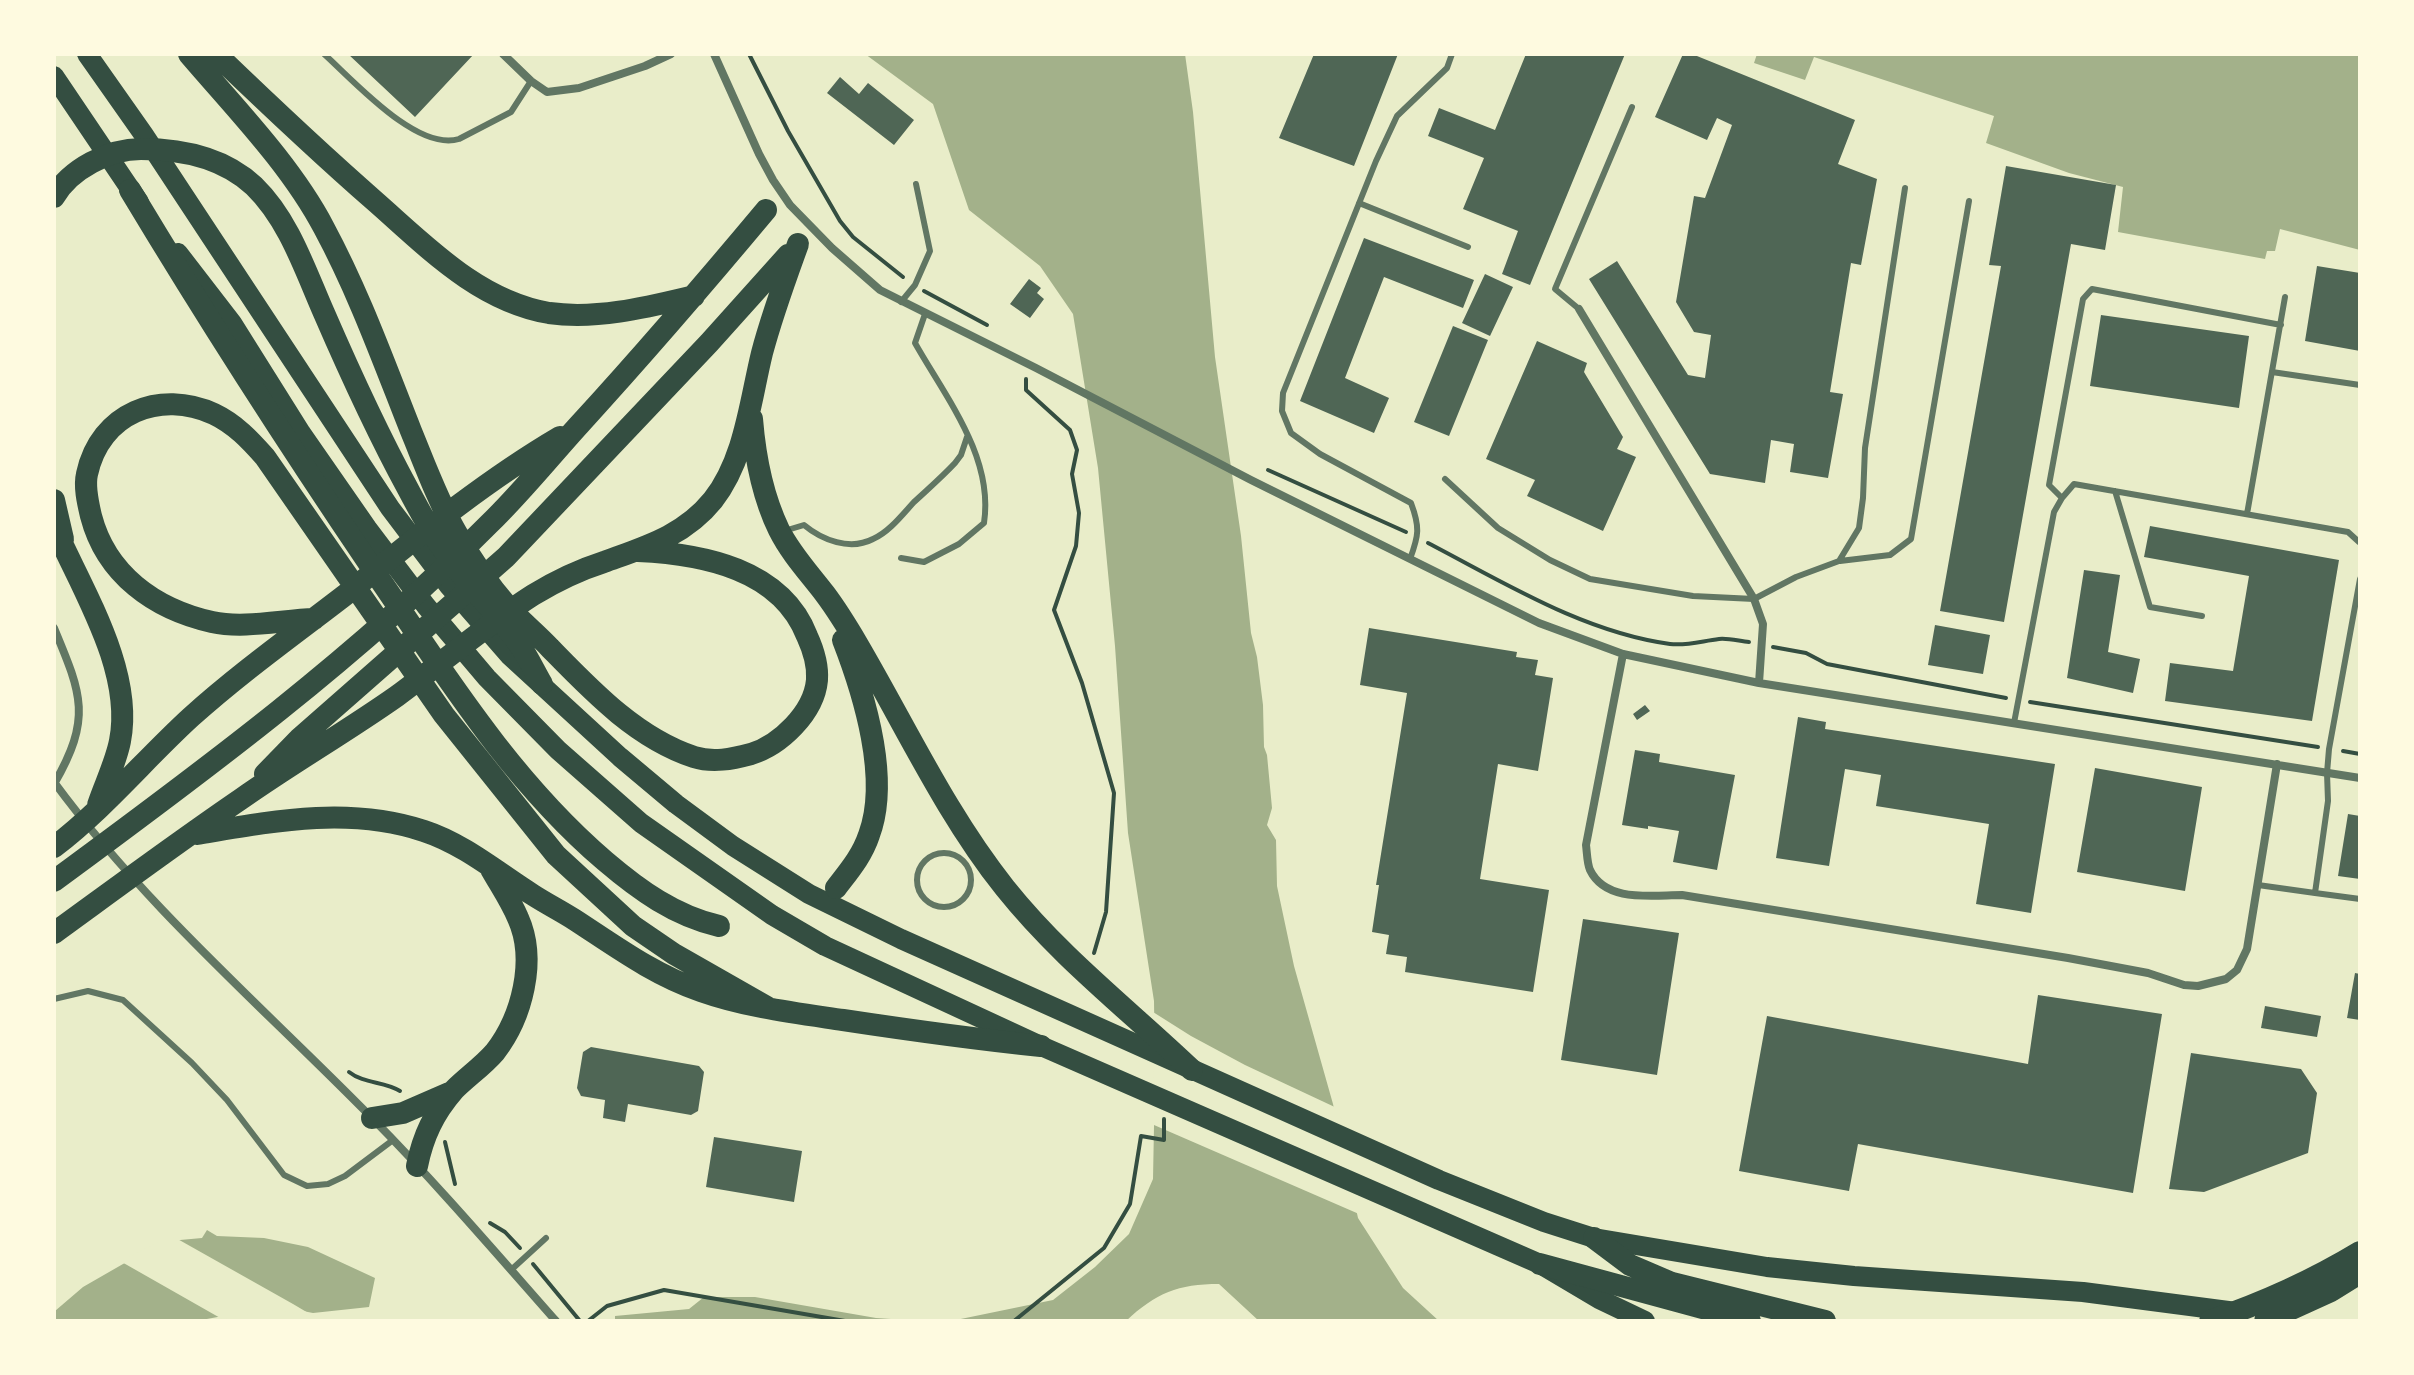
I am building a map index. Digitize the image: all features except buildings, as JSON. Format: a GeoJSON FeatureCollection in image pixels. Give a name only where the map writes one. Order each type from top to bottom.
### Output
{"type":"FeatureCollection","features":[{"type":"Feature","properties":{"kind":"highway"},"geometry":{"type":"LineString","coordinates":[[87,54],[144,135],[390,508],[449,586],[522,645],[671,747],[695,757],[717,761],[759,751],[790,732],[809,705],[817,680],[813,651],[800,618],[777,592],[746,572],[703,558],[670,552],[638,551]]}},
{"type":"Feature","properties":{"kind":"highway"},"geometry":{"type":"LineString","coordinates":[[189,54],[285,169],[323,225],[455,532],[507,605],[522,645],[542,684],[676,804],[733,846],[809,894],[901,939],[1153,1043]]}},
{"type":"Feature","properties":{"kind":"highway"},"geometry":{"type":"LineString","coordinates":[[216,54],[319,152],[441,258],[495,295],[550,313],[577,314],[627,310],[694,296]]}},
{"type":"Feature","properties":{"kind":"highway"},"geometry":{"type":"LineString","coordinates":[[54,76],[130,190],[256,393],[360,534],[463,700],[505,757],[542,802],[623,876],[657,901],[686,916],[719,926]]}},
{"type":"Feature","properties":{"kind":"highway"},"geometry":{"type":"LineString","coordinates":[[54,197],[83,168],[118,152],[136,149],[203,156],[230,168],[254,186],[294,243],[365,405],[408,490],[445,553],[522,645]]}},
{"type":"Feature","properties":{"kind":"highway"},"geometry":{"type":"LineString","coordinates":[[54,881],[190,781],[335,665],[489,524],[694,296],[766,210]]}},
{"type":"Feature","properties":{"kind":"highway"},"geometry":{"type":"LineString","coordinates":[[54,933],[243,798],[397,696],[513,608],[581,570],[638,551],[682,530],[714,499],[736,459],[780,292],[798,244],[709,343],[506,557],[300,738],[243,798]]}},
{"type":"Feature","properties":{"kind":"highway"},"geometry":{"type":"LineString","coordinates":[[314,619],[215,623],[160,603],[134,586],[111,562],[96,533],[88,502],[86,477],[100,441],[135,410],[150,406],[184,405],[214,414],[233,425],[265,457],[444,715],[556,855],[633,926],[674,954],[767,1007]]}},
{"type":"Feature","properties":{"kind":"highway"},"geometry":{"type":"LineString","coordinates":[[751,406],[765,492],[780,532],[857,644],[952,811],[970,856],[1005,888],[1041,930],[1153,1043],[1192,1070],[1470,1194],[1594,1238],[1767,1267],[2083,1292],[2281,1321]]}},
{"type":"Feature","properties":{"kind":"highway"},"geometry":{"type":"LineString","coordinates":[[54,847],[191,717],[472,494],[578,426]]}},
{"type":"Feature","properties":{"kind":"highway"},"geometry":{"type":"LineString","coordinates":[[54,500],[65,552]]}},
{"type":"Feature","properties":{"kind":"highway"},"geometry":{"type":"LineString","coordinates":[[54,526],[110,651],[123,712],[120,741],[96,810]]}},
{"type":"Feature","properties":{"kind":"highway"},"geometry":{"type":"LineString","coordinates":[[360,534],[487,678],[558,750],[641,823],[747,898],[825,946],[1158,1104],[1540,1264],[1599,1299],[1645,1321]]}},
{"type":"Feature","properties":{"kind":"highway"},"geometry":{"type":"LineString","coordinates":[[827,597],[862,698],[872,739],[877,806],[871,833],[860,856],[836,888]]}},
{"type":"Feature","properties":{"kind":"highway"},"geometry":{"type":"LineString","coordinates":[[192,834],[294,819],[358,817],[391,821],[427,832],[488,865],[665,977],[701,991],[767,1007],[942,1036],[1041,1046]]}},
{"type":"Feature","properties":{"kind":"highway"},"geometry":{"type":"LineString","coordinates":[[417,1166],[429,1124],[454,1090],[494,1053],[518,1009],[524,990],[526,970],[519,919],[488,865]]}},
{"type":"Feature","properties":{"kind":"highway"},"geometry":{"type":"LineString","coordinates":[[372,1118],[403,1113],[454,1090]]}},
{"type":"Feature","properties":{"kind":"highway"},"geometry":{"type":"LineString","coordinates":[[1594,1238],[1630,1265],[1672,1283],[1825,1321]]}},
{"type":"Feature","properties":{"kind":"highway"},"geometry":{"type":"LineString","coordinates":[[2210,1321],[2286,1292],[2360,1252]]}},
{"type":"Feature","properties":{"kind":"highway"},"geometry":{"type":"LineString","coordinates":[[1540,1264],[1750,1321]]}},
{"type":"Feature","properties":{"kind":"highway"},"geometry":{"type":"LineString","coordinates":[[2256,1319],[2331,1291],[2360,1273]]}},
{"type":"Feature","properties":{"kind":"street"},"geometry":{"type":"LineString","coordinates":[[503,54],[547,92],[579,88],[671,54]]}},
{"type":"Feature","properties":{"kind":"street"},"geometry":{"type":"LineString","coordinates":[[714,54],[759,154],[790,205],[832,248],[880,290],[1539,623],[1623,654],[1759,683],[2360,778]]}},
{"type":"Feature","properties":{"kind":"street"},"geometry":{"type":"LineString","coordinates":[[1579,309],[1754,599],[1763,624],[1759,683]]}},
{"type":"Feature","properties":{"kind":"street"},"geometry":{"type":"LineString","coordinates":[[54,628],[75,680],[80,705],[74,745],[54,784],[101,842],[176,925],[372,1118],[556,1321]]}},
{"type":"Feature","properties":{"kind":"street"},"geometry":{"type":"LineString","coordinates":[[1623,654],[1586,845],[1589,868],[1609,891],[1636,895],[1682,895],[2068,958],[2148,973],[2184,985],[2214,983],[2226,979],[2237,970],[2247,949],[2277,764]]}},
{"type":"Feature","properties":{"kind":"lane"},"geometry":{"type":"LineString","coordinates":[[324,54],[398,121],[441,140],[459,139],[511,112],[531,81]]}},
{"type":"Feature","properties":{"kind":"lane"},"geometry":{"type":"LineString","coordinates":[[1410,559],[1418,538],[1418,523],[1411,503],[1320,454],[1291,433],[1282,411],[1283,393],[1397,116],[1447,68],[1452,54]]}},
{"type":"Feature","properties":{"kind":"lane"},"geometry":{"type":"LineString","coordinates":[[1579,309],[1555,289],[1632,107]]}},
{"type":"Feature","properties":{"kind":"lane"},"geometry":{"type":"LineString","coordinates":[[901,302],[915,285],[930,251],[916,184]]}},
{"type":"Feature","properties":{"kind":"lane"},"geometry":{"type":"LineString","coordinates":[[1839,561],[1859,528],[1865,448],[1905,188]]}},
{"type":"Feature","properties":{"kind":"lane"},"geometry":{"type":"LineString","coordinates":[[1445,479],[1498,528],[1550,560],[1590,579],[1693,596],[1754,599],[1796,577],[1839,561],[1890,555],[1911,539],[1969,201]]}},
{"type":"Feature","properties":{"kind":"lane"},"geometry":{"type":"LineString","coordinates":[[1359,203],[1468,247]]}},
{"type":"Feature","properties":{"kind":"lane"},"geometry":{"type":"LineString","coordinates":[[2062,498],[2049,485],[2083,299],[2092,289],[2281,325]]}},
{"type":"Feature","properties":{"kind":"lane"},"geometry":{"type":"LineString","coordinates":[[2247,514],[2285,297]]}},
{"type":"Feature","properties":{"kind":"lane"},"geometry":{"type":"LineString","coordinates":[[901,558],[924,562],[959,544],[984,523],[987,502],[981,467],[967,436],[915,343],[925,314]]}},
{"type":"Feature","properties":{"kind":"lane"},"geometry":{"type":"LineString","coordinates":[[2272,372],[2360,385]]}},
{"type":"Feature","properties":{"kind":"lane"},"geometry":{"type":"LineString","coordinates":[[780,532],[804,525],[816,535],[834,542],[855,544],[872,540],[955,463],[967,436]]}},
{"type":"Feature","properties":{"kind":"lane"},"geometry":{"type":"LineString","coordinates":[[2014,723],[2054,512],[2074,484],[2348,532],[2359,544]]}},
{"type":"Feature","properties":{"kind":"lane"},"geometry":{"type":"LineString","coordinates":[[2115,491],[2150,607],[2202,616]]}},
{"type":"Feature","properties":{"kind":"lane"},"geometry":{"type":"LineString","coordinates":[[2359,544],[2360,533]]}},
{"type":"Feature","properties":{"kind":"lane"},"geometry":{"type":"LineString","coordinates":[[2315,893],[2328,801],[2329,749],[2360,579]]}},
{"type":"Feature","properties":{"kind":"lane"},"geometry":{"type":"LineString","coordinates":[[938,854],[970,856],[971,879],[966,896],[959,903],[941,907],[924,899],[917,882],[922,864],[938,854]]}},
{"type":"Feature","properties":{"kind":"lane"},"geometry":{"type":"LineString","coordinates":[[2258,885],[2360,899]]}},
{"type":"Feature","properties":{"kind":"lane"},"geometry":{"type":"LineString","coordinates":[[54,999],[88,991],[123,1000],[192,1063],[227,1100],[284,1175],[307,1186],[328,1184],[345,1176],[393,1140]]}},
{"type":"Feature","properties":{"kind":"lane"},"geometry":{"type":"LineString","coordinates":[[511,1270],[546,1238]]}},
{"type":"Feature","properties":{"kind":"path"},"geometry":{"type":"LineString","coordinates":[[749,54],[788,131],[840,221],[853,237],[915,285],[998,331]]}},
{"type":"Feature","properties":{"kind":"path"},"geometry":{"type":"LineString","coordinates":[[1031,366],[1026,377],[1026,390],[1070,430],[1077,450],[1072,474],[1079,513],[1076,546],[1054,610],[1082,683],[1114,793],[1106,912],[1093,954]]}},
{"type":"Feature","properties":{"kind":"path"},"geometry":{"type":"LineString","coordinates":[[1264,469],[1418,538],[1563,612],[1615,632],[1671,644],[1688,645],[1722,638],[1762,644],[1806,653],[1827,664],[2019,700],[2360,754]]}},
{"type":"Feature","properties":{"kind":"path"},"geometry":{"type":"LineString","coordinates":[[54,694],[54,728]]}},
{"type":"Feature","properties":{"kind":"path"},"geometry":{"type":"LineString","coordinates":[[1014,1321],[1104,1248],[1130,1204],[1141,1136],[1164,1140],[1158,1104]]}},
{"type":"Feature","properties":{"kind":"path"},"geometry":{"type":"LineString","coordinates":[[588,1321],[607,1306],[664,1290],[845,1321]]}},
{"type":"Feature","properties":{"kind":"shaded area"},"geometry":{"type":"Polygon","coordinates":[[[865,54],[1185,54],[1215,357],[1263,705],[1264,747],[1272,808],[1267,825],[1276,840],[1277,886],[1294,966],[1333,1104],[1358,1218],[1403,1288],[1439,1321],[1259,1321],[1219,1284],[1168,1292],[1147,1303],[1126,1321],[951,1321],[1053,1300],[1095,1267],[1129,1234],[1153,1179],[1154,1001],[1128,833],[1098,468],[1073,314],[1040,266],[969,210],[933,104],[865,54]]]}},
{"type":"Feature","properties":{"kind":"shaded area"},"geometry":{"type":"Polygon","coordinates":[[[1757,54],[2360,54],[2360,250],[2280,229],[2275,251],[2267,251],[2265,259],[2118,232],[2123,187],[2069,173],[1986,143],[1994,116],[1814,57],[1805,80],[1754,63],[1757,54]]]}},
{"type":"Feature","properties":{"kind":"shaded area"},"geometry":{"type":"Polygon","coordinates":[[[207,1230],[217,1236],[264,1238],[308,1247],[375,1278],[369,1307],[313,1313],[277,1306],[196,1321],[54,1321],[55,1311],[83,1287],[169,1241],[202,1238],[207,1230]]]}},
{"type":"Feature","properties":{"kind":"shaded area"},"geometry":{"type":"Polygon","coordinates":[[[704,1297],[755,1297],[876,1318],[921,1321],[615,1321],[615,1316],[689,1309],[704,1297]]]}},
{"type":"Feature","properties":{"kind":"pier"},"geometry":{"type":"Polygon","coordinates":[[[1153,1012],[1245,1065],[1339,1109],[1359,1214],[1154,1125],[1153,1012]]]}},
{"type":"Feature","properties":{"kind":"pier"},"geometry":{"type":"Polygon","coordinates":[[[174,1237],[315,1317],[277,1310],[222,1319],[120,1261],[174,1237]]]}}]}
